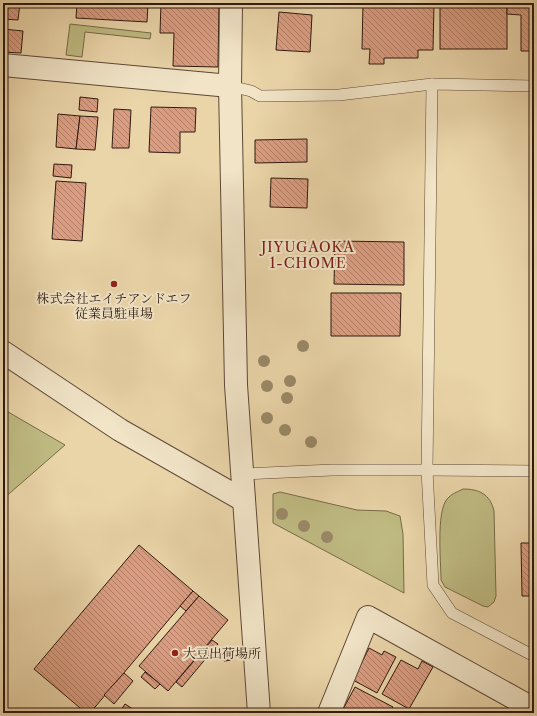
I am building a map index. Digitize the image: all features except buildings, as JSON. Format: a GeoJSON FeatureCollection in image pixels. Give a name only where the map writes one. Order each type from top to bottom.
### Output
{"type":"FeatureCollection","features":[{"type":"Feature","properties":{"kind":"street"},"geometry":{"type":"LineString","coordinates":[[231,3],[230,86],[236,385],[260,713]]}},
{"type":"Feature","properties":{"kind":"street"},"geometry":{"type":"LineString","coordinates":[[3,65],[230,86]]}},
{"type":"Feature","properties":{"kind":"street"},"geometry":{"type":"LineString","coordinates":[[3,352],[120,430],[244,500]]}},
{"type":"Feature","properties":{"kind":"street"},"geometry":{"type":"LineString","coordinates":[[330,713],[368,617],[534,708]]}},
{"type":"Feature","properties":{"kind":"lane"},"geometry":{"type":"LineString","coordinates":[[432,84],[428,470],[433,585],[452,613],[534,656]]}},
{"type":"Feature","properties":{"kind":"lane"},"geometry":{"type":"LineString","coordinates":[[230,86],[260,96],[331,95],[432,84],[534,86]]}},
{"type":"Feature","properties":{"kind":"lane"},"geometry":{"type":"LineString","coordinates":[[243,474],[332,470],[534,471]]}},
{"type":"Feature","properties":{"kind":"shaded area"},"geometry":{"type":"Polygon","coordinates":[[[70,24],[151,33],[150,39],[85,32],[82,57],[66,55],[70,24]]]}},
{"type":"Feature","properties":{"kind":"shaded area"},"geometry":{"type":"Polygon","coordinates":[[[3,409],[65,445],[3,499],[3,409]]]}},
{"type":"Feature","properties":{"kind":"shaded area"},"geometry":{"type":"Polygon","coordinates":[[[463,489],[479,491],[490,500],[494,511],[496,596],[494,602],[488,607],[483,606],[445,587],[441,580],[441,515],[447,499],[454,493],[463,489]]]}},
{"type":"Feature","properties":{"kind":"shaded area"},"geometry":{"type":"Polygon","coordinates":[[[280,492],[357,510],[386,511],[400,516],[403,534],[404,593],[273,523],[273,494],[280,492]]]}},
{"type":"Feature","properties":{"kind":"place","name":"株式会社エイチアンドエフ 従業員駐車場"},"geometry":{"type":"Point","coordinates":[114,284]}},
{"type":"Feature","properties":{"kind":"place","name":"大豆出荷場所"},"geometry":{"type":"Point","coordinates":[175,653]}},
{"type":"Feature","properties":{"kind":"district","name":"JIYUGAOKA 1-CHOME"},"geometry":{"type":"Point","coordinates":[308,256]}}]}
